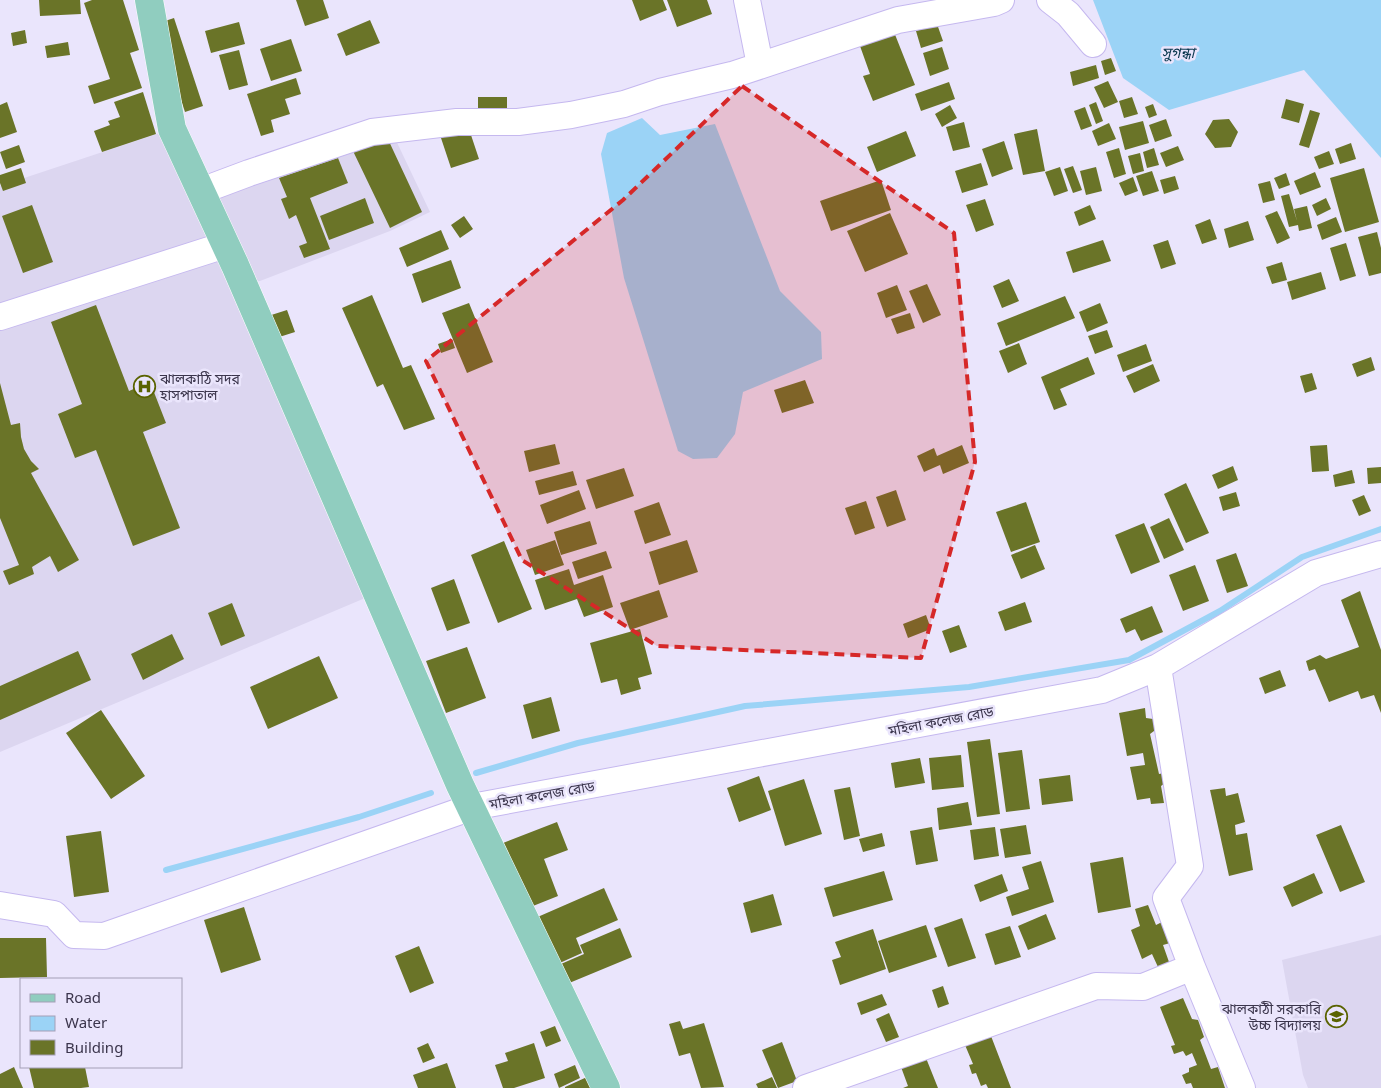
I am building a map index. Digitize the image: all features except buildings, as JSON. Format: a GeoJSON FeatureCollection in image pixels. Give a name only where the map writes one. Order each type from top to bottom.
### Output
{"type":"FeatureCollection","features":[{"type":"Feature","properties":{"kind":"main road"},"geometry":{"type":"LineString","coordinates":[[150,6],[172,129],[226,245],[460,785],[606,1088]]}},
{"type":"Feature","properties":{"kind":"street"},"geometry":{"type":"LineString","coordinates":[[747,0],[760,65]]}},
{"type":"Feature","properties":{"kind":"street"},"geometry":{"type":"LineString","coordinates":[[200,191],[372,132],[457,122],[518,122],[571,115],[624,104],[660,92],[732,74],[898,20],[994,3],[1000,0]]}},
{"type":"Feature","properties":{"kind":"street"},"geometry":{"type":"LineString","coordinates":[[1050,0],[1068,14],[1093,44]]}},
{"type":"Feature","properties":{"kind":"street"},"geometry":{"type":"LineString","coordinates":[[0,317],[226,245]]}},
{"type":"Feature","properties":{"kind":"street","name":"মহিলা কলেজ রোড"},"geometry":{"type":"LineString","coordinates":[[0,905],[54,914],[74,935],[104,936],[472,807],[1102,690],[1158,667],[1316,573],[1381,554]]}},
{"type":"Feature","properties":{"kind":"street"},"geometry":{"type":"LineString","coordinates":[[1158,667],[1190,866],[1166,898],[1192,968],[1242,1088]]}},
{"type":"Feature","properties":{"kind":"street"},"geometry":{"type":"LineString","coordinates":[[806,1088],[1096,986],[1143,987],[1192,968]]}},
{"type":"Feature","properties":{"kind":"highlighted area"},"geometry":{"type":"Polygon","coordinates":[[[742,86],[954,233],[975,462],[921,658],[657,646],[522,560],[426,361],[623,200],[742,86]]]}},
{"type":"Feature","properties":{"kind":"shaded area","name":"ঝালকাঠি সদর হাসপাতাল"},"geometry":{"type":"Polygon","coordinates":[[[172,129],[377,593],[0,752],[0,186],[172,129]]]}},
{"type":"Feature","properties":{"kind":"shaded area"},"geometry":{"type":"Polygon","coordinates":[[[392,132],[430,212],[390,231],[260,281],[254,281],[209,191],[392,132]]]}},
{"type":"Feature","properties":{"kind":"shaded area","name":"ঝালকাঠী সরকারি উচ্চ বিদ্যালয়"},"geometry":{"type":"Polygon","coordinates":[[[1381,935],[1381,1088],[1308,1088],[1303,1075],[1282,960],[1381,935]]]}},
{"type":"Feature","properties":{"kind":"water","name":"সুগন্ধা"},"geometry":{"type":"Polygon","coordinates":[[[1093,0],[1381,0],[1381,158],[1304,70],[1169,110],[1123,78],[1093,0]]]}},
{"type":"Feature","properties":{"kind":"water"},"geometry":{"type":"Polygon","coordinates":[[[642,118],[660,135],[715,124],[780,291],[821,332],[822,359],[743,392],[735,434],[717,458],[693,459],[678,451],[624,278],[601,154],[607,133],[642,118]]]}},
{"type":"Feature","properties":{"kind":"waterway"},"geometry":{"type":"LineString","coordinates":[[476,773],[578,743],[745,706],[969,687],[1129,660],[1220,611],[1302,557],[1381,529]]}},
{"type":"Feature","properties":{"kind":"waterway"},"geometry":{"type":"LineString","coordinates":[[166,870],[359,817],[431,793]]}},
{"type":"Feature","properties":{"kind":"place","name":"ঝালকাঠি সদর হাসপাতাল"},"geometry":{"type":"Point","coordinates":[144,387]}},
{"type":"Feature","properties":{"kind":"place","name":"ঝালকাঠী সরকারি উচ্চ বিদ্যালয়"},"geometry":{"type":"Point","coordinates":[1337,1017]}}]}
